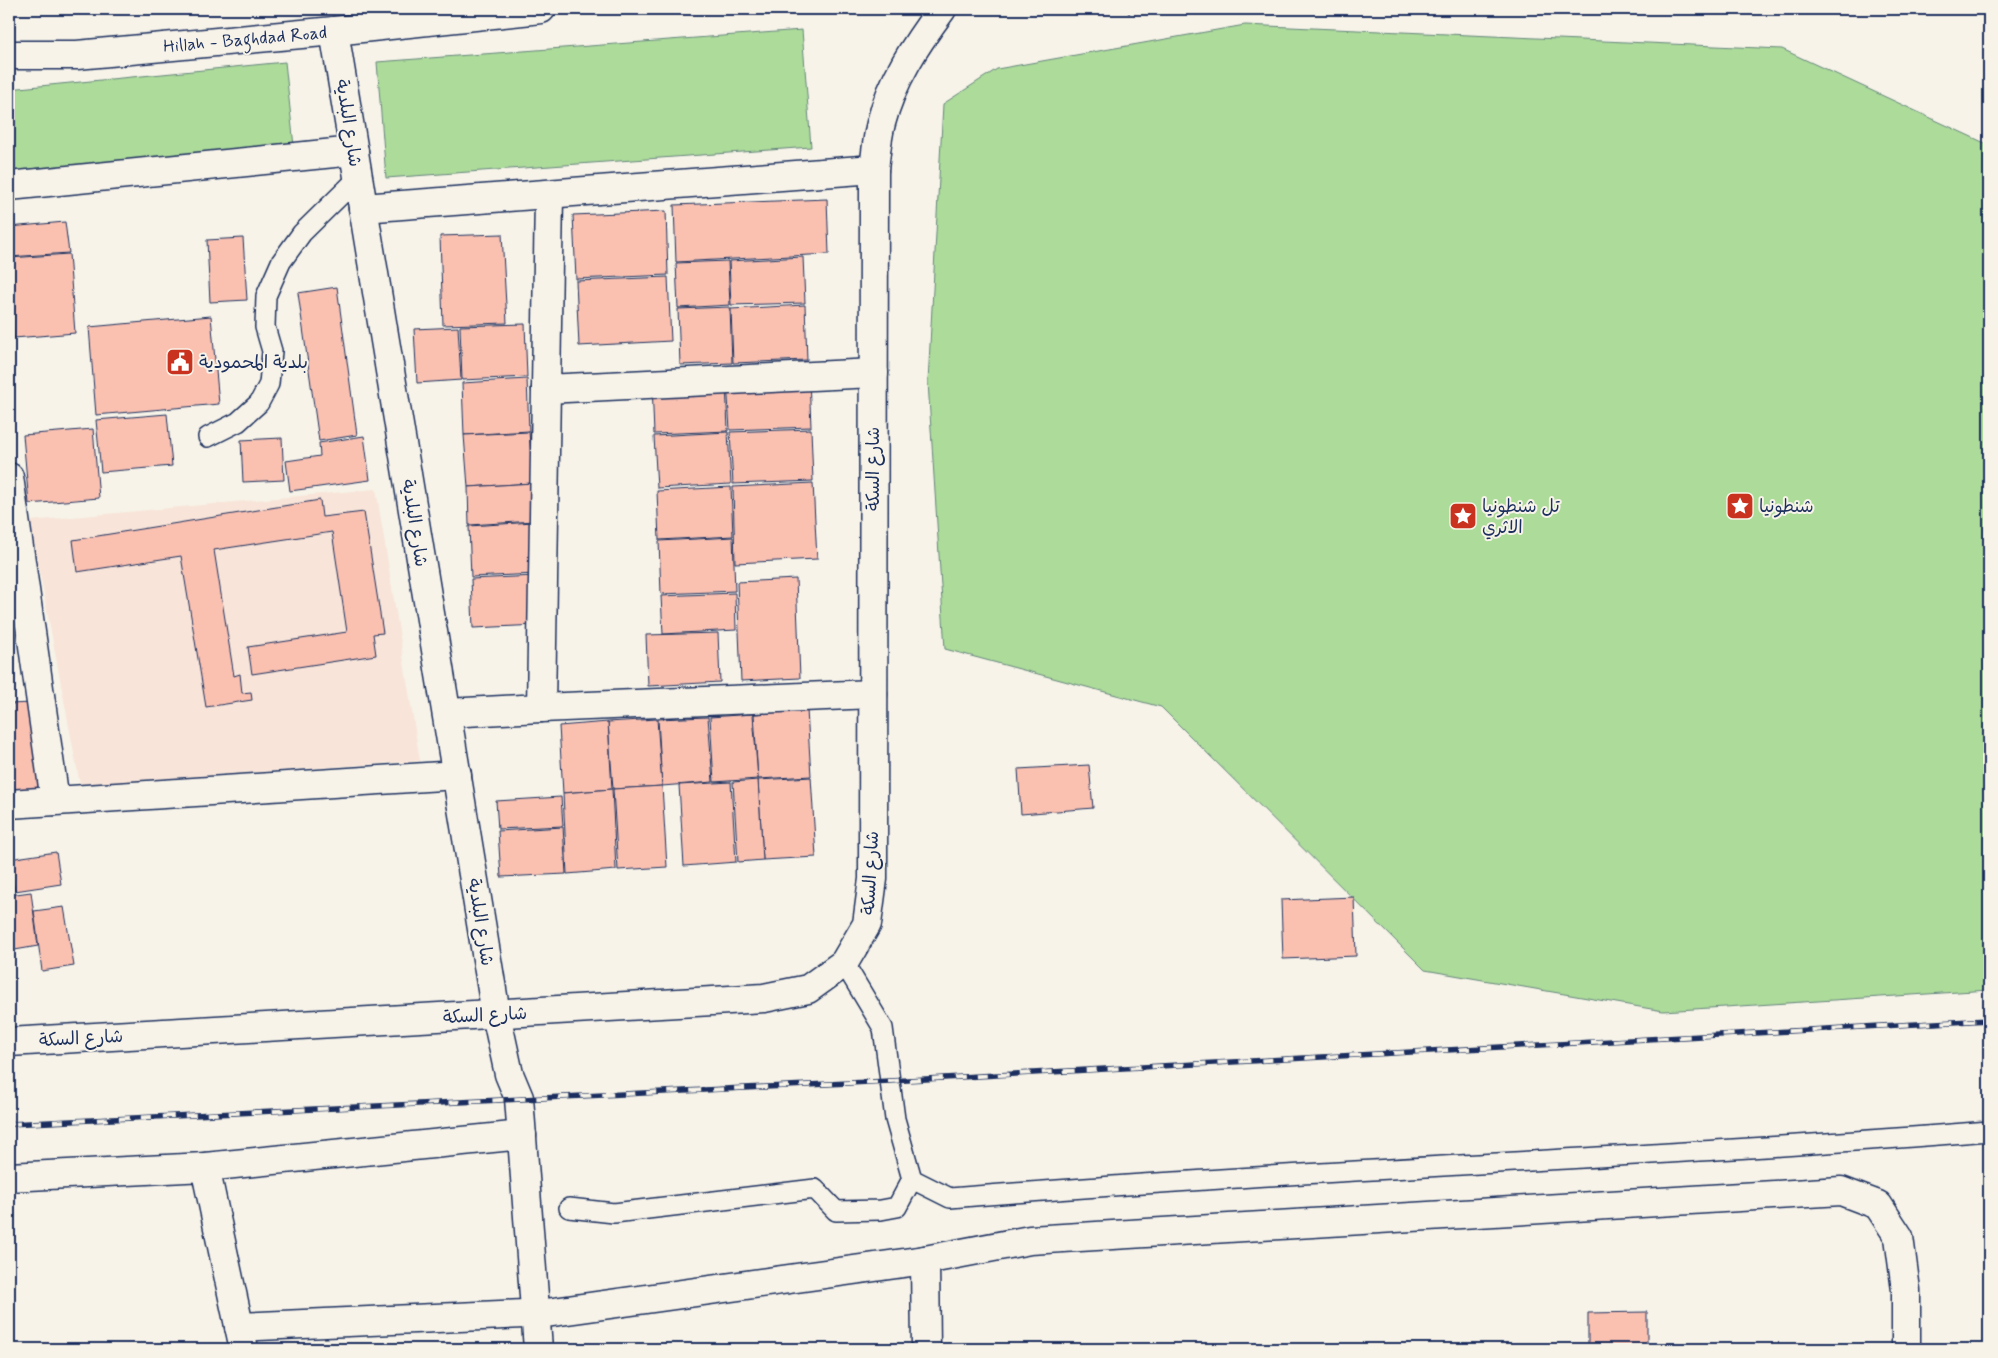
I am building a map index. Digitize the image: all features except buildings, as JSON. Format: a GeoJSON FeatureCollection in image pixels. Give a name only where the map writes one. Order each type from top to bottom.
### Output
{"type":"FeatureCollection","features":[{"type":"Feature","properties":{"kind":"street","name":"Hillah - Baghdad Road"},"geometry":{"type":"LineString","coordinates":[[9,55],[77,55],[541,9]]}},
{"type":"Feature","properties":{"kind":"street","name":"شارع السكة"},"geometry":{"type":"LineString","coordinates":[[9,1042],[764,998],[808,989],[844,963],[867,924],[873,879],[874,169],[881,124],[895,81],[918,42],[942,9]]}},
{"type":"Feature","properties":{"kind":"street","name":"شارع البلدية"},"geometry":{"type":"LineString","coordinates":[[334,31],[496,1014],[509,1074],[519,1098],[538,1349]]}},
{"type":"Feature","properties":{"kind":"street"},"geometry":{"type":"LineString","coordinates":[[9,186],[354,151]]}},
{"type":"Feature","properties":{"kind":"street"},"geometry":{"type":"LineString","coordinates":[[363,208],[549,196],[874,169]]}},
{"type":"Feature","properties":{"kind":"street"},"geometry":{"type":"LineString","coordinates":[[542,708],[549,196]]}},
{"type":"Feature","properties":{"kind":"street"},"geometry":{"type":"LineString","coordinates":[[546,390],[874,373]]}},
{"type":"Feature","properties":{"kind":"street"},"geometry":{"type":"LineString","coordinates":[[9,477],[14,560],[55,801]]}},
{"type":"Feature","properties":{"kind":"street"},"geometry":{"type":"LineString","coordinates":[[447,713],[873,694]]}},
{"type":"Feature","properties":{"kind":"street"},"geometry":{"type":"LineString","coordinates":[[9,804],[457,775]]}},
{"type":"Feature","properties":{"kind":"street"},"geometry":{"type":"LineString","coordinates":[[9,1177],[205,1167],[522,1135]]}},
{"type":"Feature","properties":{"kind":"street"},"geometry":{"type":"LineString","coordinates":[[205,1167],[241,1338],[536,1313],[925,1260],[1030,1240],[1841,1191],[1878,1205],[1899,1237],[1906,1290],[1906,1349]]}},
{"type":"Feature","properties":{"kind":"street"},"geometry":{"type":"LineString","coordinates":[[925,1260],[926,1349]]}},
{"type":"Feature","properties":{"kind":"lane"},"geometry":{"type":"LineString","coordinates":[[208,437],[238,422],[259,403],[269,384],[272,351],[265,327],[266,296],[281,262],[302,233],[358,178]]}},
{"type":"Feature","properties":{"kind":"lane"},"geometry":{"type":"LineString","coordinates":[[569,1208],[614,1213],[815,1189],[836,1210],[881,1210],[897,1207],[912,1179],[895,1119],[883,1028],[844,963]]}},
{"type":"Feature","properties":{"kind":"lane"},"geometry":{"type":"LineString","coordinates":[[912,1179],[950,1198],[1478,1164],[1807,1146],[1989,1132]]}},
{"type":"Feature","properties":{"kind":"path"},"geometry":{"type":"LineString","coordinates":[[1129,10],[1164,9]]}},
{"type":"Feature","properties":{"kind":"shaded area"},"geometry":{"type":"Polygon","coordinates":[[[376,489],[420,761],[80,784],[30,521],[376,489]]]}},
{"type":"Feature","properties":{"kind":"green space","name":"تل شنطونيا الاثري"},"geometry":{"type":"Polygon","coordinates":[[[1245,25],[1782,49],[1989,145],[1989,990],[1663,1011],[1425,970],[1161,707],[945,649],[928,382],[943,104],[997,69],[1245,25]]]}},
{"type":"Feature","properties":{"kind":"green space"},"geometry":{"type":"Polygon","coordinates":[[[802,30],[811,147],[386,178],[377,62],[802,30]]]}},
{"type":"Feature","properties":{"kind":"green space"},"geometry":{"type":"Polygon","coordinates":[[[285,62],[294,146],[9,177],[9,89],[285,62]]]}},
{"type":"Feature","properties":{"kind":"railway"},"geometry":{"type":"LineString","coordinates":[[9,1124],[890,1081],[1989,1020]]}},
{"type":"Feature","properties":{"kind":"place","name":"بلدية المحمودية"},"geometry":{"type":"Point","coordinates":[180,362]}},
{"type":"Feature","properties":{"kind":"place","name":"شنطونيا"},"geometry":{"type":"Point","coordinates":[1740,506]}},
{"type":"Feature","properties":{"kind":"place","name":"تل شنطونيا الاثري"},"geometry":{"type":"Point","coordinates":[1463,516]}}]}
